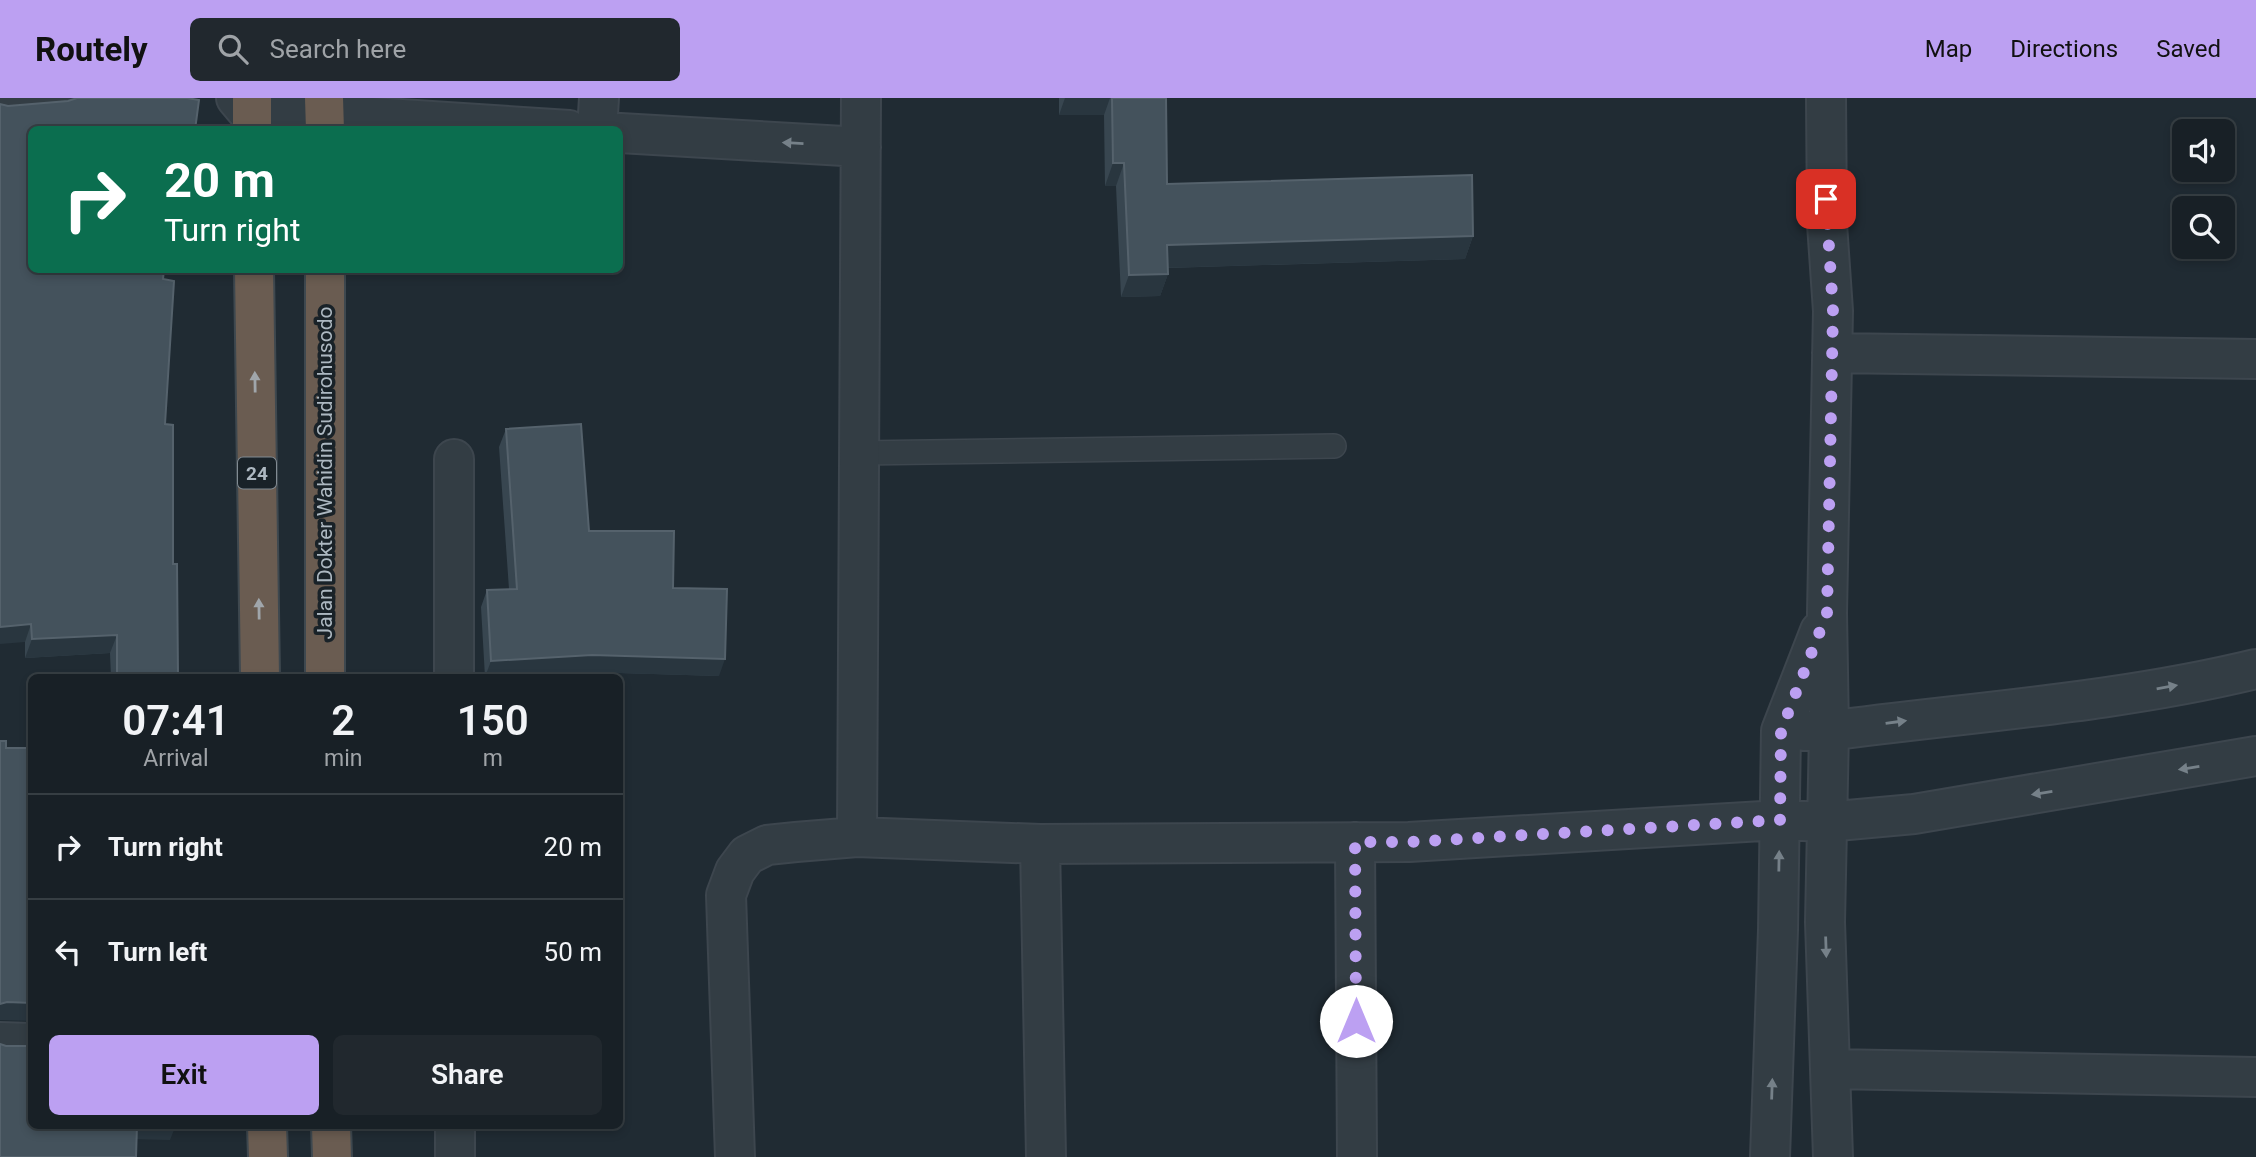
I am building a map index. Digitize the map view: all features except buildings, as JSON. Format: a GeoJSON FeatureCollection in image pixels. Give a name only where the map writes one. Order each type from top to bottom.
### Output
{"type":"FeatureCollection","features":[{"type":"Feature","properties":{"kind":"highway","name":"24"},"geometry":{"type":"LineString","coordinates":[[254,273],[260,674]]}},
{"type":"Feature","properties":{"kind":"highway","name":"Jalan Dokter Wahidin Sudirohusodo"},"geometry":{"type":"LineString","coordinates":[[325,273],[325,674]]}},
{"type":"Feature","properties":{"kind":"highway"},"geometry":{"type":"LineString","coordinates":[[267,1129],[268,1157]]}},
{"type":"Feature","properties":{"kind":"highway"},"geometry":{"type":"LineString","coordinates":[[331,1129],[332,1157]]}},
{"type":"Feature","properties":{"kind":"street"},"geometry":{"type":"LineString","coordinates":[[0,102],[60,98]]}},
{"type":"Feature","properties":{"kind":"street"},"geometry":{"type":"LineString","coordinates":[[597,126],[599,98]]}},
{"type":"Feature","properties":{"kind":"street"},"geometry":{"type":"LineString","coordinates":[[857,837],[861,98]]}},
{"type":"Feature","properties":{"kind":"street"},"geometry":{"type":"LineString","coordinates":[[1826,98],[1827,224],[1833,311],[1825,922],[1833,1157]]}},
{"type":"Feature","properties":{"kind":"street"},"geometry":{"type":"LineString","coordinates":[[248,111],[508,126]]}},
{"type":"Feature","properties":{"kind":"street"},"geometry":{"type":"LineString","coordinates":[[623,133],[861,147]]}},
{"type":"Feature","properties":{"kind":"street"},"geometry":{"type":"LineString","coordinates":[[1832,353],[2256,359]]}},
{"type":"Feature","properties":{"kind":"street"},"geometry":{"type":"LineString","coordinates":[[454,459],[454,674]]}},
{"type":"Feature","properties":{"kind":"street"},"geometry":{"type":"LineString","coordinates":[[1770,1157],[1781,731],[1827,613]]}},
{"type":"Feature","properties":{"kind":"street"},"geometry":{"type":"LineString","coordinates":[[1781,731],[1829,732],[2100,698],[2256,669]]}},
{"type":"Feature","properties":{"kind":"street"},"geometry":{"type":"LineString","coordinates":[[735,1157],[726,895],[735,871],[747,855],[767,845],[857,837],[1040,844],[1409,842],[1780,820],[1826,822],[1914,814],[2256,756]]}},
{"type":"Feature","properties":{"kind":"street"},"geometry":{"type":"LineString","coordinates":[[1355,842],[1357,1157]]}},
{"type":"Feature","properties":{"kind":"street"},"geometry":{"type":"LineString","coordinates":[[1040,844],[1046,1157]]}},
{"type":"Feature","properties":{"kind":"street"},"geometry":{"type":"LineString","coordinates":[[0,1042],[28,1043]]}},
{"type":"Feature","properties":{"kind":"street"},"geometry":{"type":"LineString","coordinates":[[1831,1069],[2256,1077]]}},
{"type":"Feature","properties":{"kind":"street"},"geometry":{"type":"LineString","coordinates":[[455,1129],[455,1157]]}},
{"type":"Feature","properties":{"kind":"lane"},"geometry":{"type":"LineString","coordinates":[[859,453],[1334,446]]}},
{"type":"Feature","properties":{"kind":"route"},"geometry":{"type":"LineString","coordinates":[[1356,1021],[1355,842],[1409,842],[1780,820],[1781,731],[1827,613],[1833,311],[1826,199]]}}]}
